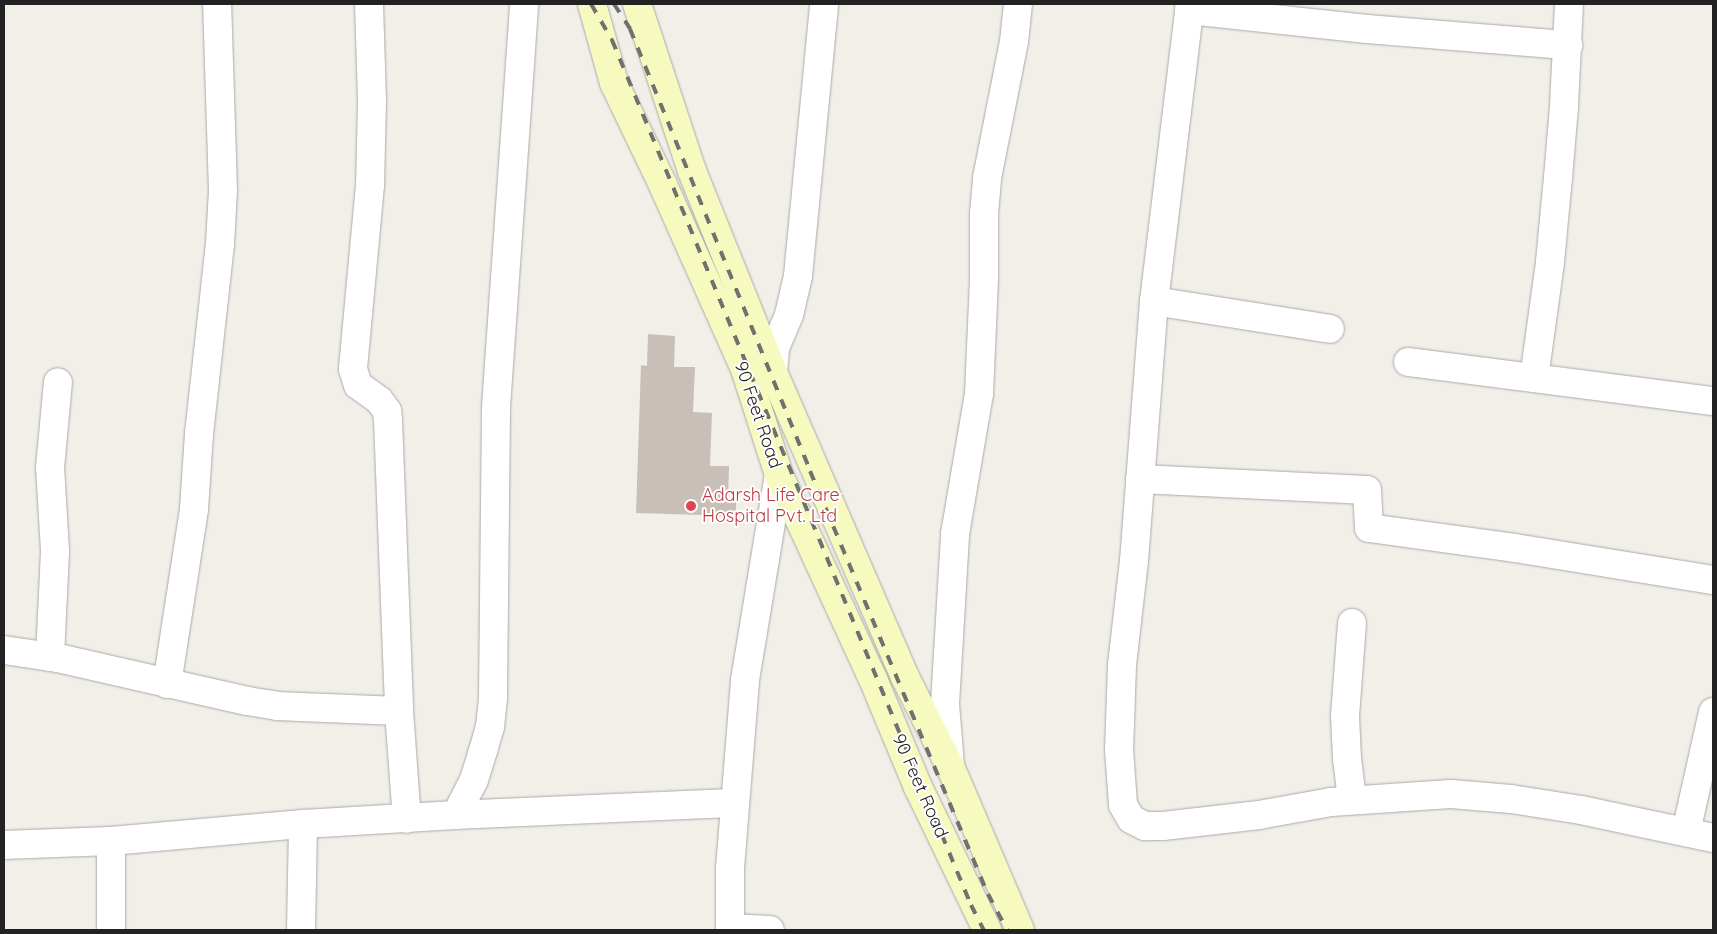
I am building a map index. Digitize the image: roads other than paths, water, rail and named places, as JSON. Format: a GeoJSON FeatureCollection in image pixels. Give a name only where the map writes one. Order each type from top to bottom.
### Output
{"type":"FeatureCollection","features":[{"type":"Feature","properties":{"kind":"main road","name":"90 Feet Road"},"geometry":{"type":"LineString","coordinates":[[592,4],[614,83],[663,185],[744,369],[779,476],[873,679],[918,787],[987,930]]}},
{"type":"Feature","properties":{"kind":"main road","name":"90 Feet Road"},"geometry":{"type":"LineString","coordinates":[[637,4],[692,171],[773,372],[905,677],[950,766],[1020,930]]}},
{"type":"Feature","properties":{"kind":"street"},"geometry":{"type":"LineString","coordinates":[[167,684],[194,509],[199,434],[220,244],[223,191],[217,4]]}},
{"type":"Feature","properties":{"kind":"street"},"geometry":{"type":"LineString","coordinates":[[369,4],[372,100],[370,185],[353,368],[358,385],[379,400],[387,411],[399,711],[407,819]]}},
{"type":"Feature","properties":{"kind":"street"},"geometry":{"type":"LineString","coordinates":[[456,815],[474,780],[490,727],[492,704],[496,407],[524,4]]}},
{"type":"Feature","properties":{"kind":"street"},"geometry":{"type":"LineString","coordinates":[[773,372],[775,348],[789,315],[798,276],[824,4]]}},
{"type":"Feature","properties":{"kind":"street"},"geometry":{"type":"LineString","coordinates":[[950,766],[945,704],[955,534],[979,394],[984,214],[987,178],[1014,42],[1018,4]]}},
{"type":"Feature","properties":{"kind":"street"},"geometry":{"type":"LineString","coordinates":[[1534,378],[1550,262],[1568,45],[1569,4]]}},
{"type":"Feature","properties":{"kind":"street"},"geometry":{"type":"LineString","coordinates":[[1568,45],[1358,28],[1189,7],[1154,302],[1140,479],[1122,665],[1119,748],[1123,805],[1132,819],[1145,826],[1172,825],[1259,815],[1352,800],[1451,794],[1511,799],[1581,810],[1713,838]]}},
{"type":"Feature","properties":{"kind":"street"},"geometry":{"type":"LineString","coordinates":[[1154,302],[1330,329]]}},
{"type":"Feature","properties":{"kind":"street"},"geometry":{"type":"LineString","coordinates":[[1408,362],[1713,401]]}},
{"type":"Feature","properties":{"kind":"street"},"geometry":{"type":"LineString","coordinates":[[50,657],[55,551],[50,468],[58,382]]}},
{"type":"Feature","properties":{"kind":"street"},"geometry":{"type":"LineString","coordinates":[[770,930],[730,929],[730,868],[745,680],[779,476]]}},
{"type":"Feature","properties":{"kind":"street"},"geometry":{"type":"LineString","coordinates":[[1140,479],[1367,490],[1369,528],[1515,548],[1713,580]]}},
{"type":"Feature","properties":{"kind":"street"},"geometry":{"type":"LineString","coordinates":[[1352,623],[1345,716],[1352,800]]}},
{"type":"Feature","properties":{"kind":"street"},"geometry":{"type":"LineString","coordinates":[[4,650],[50,657],[167,684],[277,706],[399,711]]}},
{"type":"Feature","properties":{"kind":"street"},"geometry":{"type":"LineString","coordinates":[[1686,832],[1713,712]]}},
{"type":"Feature","properties":{"kind":"street"},"geometry":{"type":"LineString","coordinates":[[4,845],[111,840],[303,824],[456,815],[735,803]]}},
{"type":"Feature","properties":{"kind":"street"},"geometry":{"type":"LineString","coordinates":[[301,930],[303,824]]}},
{"type":"Feature","properties":{"kind":"street"},"geometry":{"type":"LineString","coordinates":[[111,840],[111,930]]}},
{"type":"Feature","properties":{"kind":"railway"},"geometry":{"type":"LineString","coordinates":[[591,4],[612,40],[971,905],[984,930]]}},
{"type":"Feature","properties":{"kind":"railway"},"geometry":{"type":"LineString","coordinates":[[614,4],[630,29],[810,471],[988,894],[1007,930]]}},
{"type":"Feature","properties":{"kind":"place","name":"Adarsh Life Care Hospital Pvt. Ltd"},"geometry":{"type":"Point","coordinates":[691,506]}}]}
